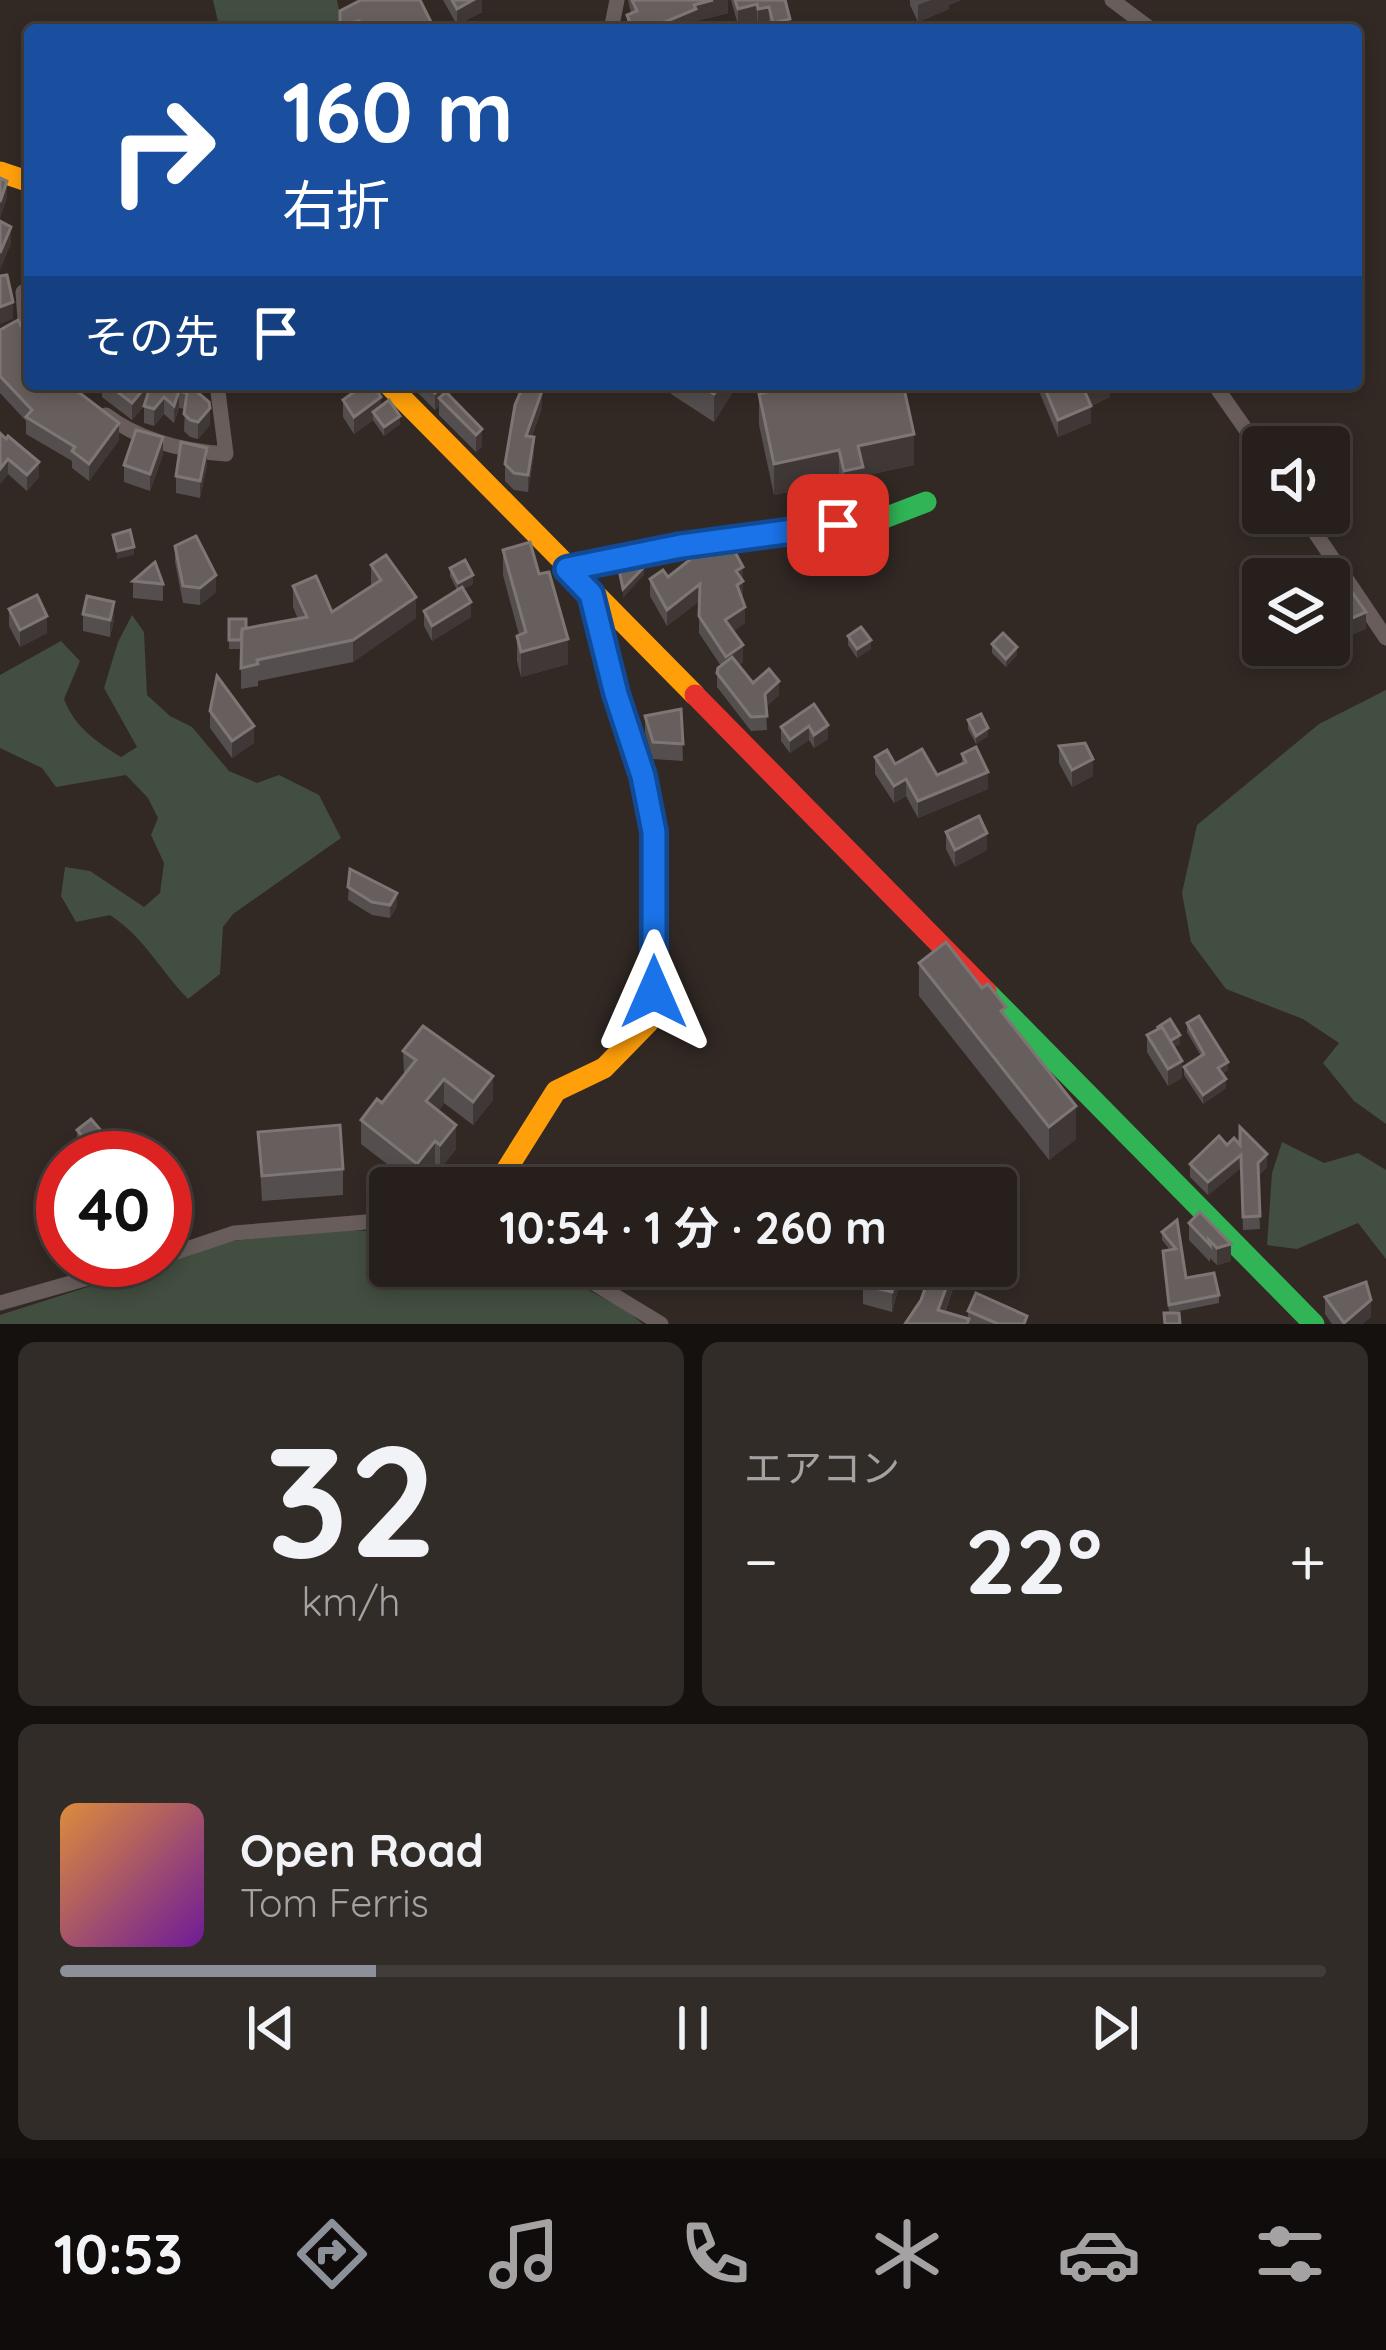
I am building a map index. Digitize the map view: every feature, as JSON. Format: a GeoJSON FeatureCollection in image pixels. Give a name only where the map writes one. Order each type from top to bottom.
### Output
{"type":"FeatureCollection","features":[{"type":"Feature","properties":{"kind":"street"},"geometry":{"type":"LineString","coordinates":[[1112,0],[1144,24]]}},
{"type":"Feature","properties":{"kind":"street"},"geometry":{"type":"LineString","coordinates":[[96,408],[128,431],[201,452],[226,454],[218,390]]}},
{"type":"Feature","properties":{"kind":"street"},"geometry":{"type":"LineString","coordinates":[[394,390],[1314,1324]]}},
{"type":"Feature","properties":{"kind":"street"},"geometry":{"type":"LineString","coordinates":[[1218,390],[1243,426]]}},
{"type":"Feature","properties":{"kind":"street"},"geometry":{"type":"LineString","coordinates":[[567,569],[681,546],[874,522],[926,502]]}},
{"type":"Feature","properties":{"kind":"street"},"geometry":{"type":"LineString","coordinates":[[1316,534],[1386,638]]}},
{"type":"Feature","properties":{"kind":"street"},"geometry":{"type":"LineString","coordinates":[[508,1167],[556,1091],[604,1067],[648,1023],[654,992],[654,832],[643,776],[591,594]]}},
{"type":"Feature","properties":{"kind":"street"},"geometry":{"type":"LineString","coordinates":[[192,1247],[234,1233],[369,1222]]}},
{"type":"Feature","properties":{"kind":"street"},"geometry":{"type":"LineString","coordinates":[[0,1303],[57,1287]]}},
{"type":"Feature","properties":{"kind":"street"},"geometry":{"type":"LineString","coordinates":[[600,1287],[661,1324]]}},
{"type":"Feature","properties":{"kind":"green space"},"geometry":{"type":"Polygon","coordinates":[[[213,0],[337,0],[342,24],[219,24],[213,0]]]}},
{"type":"Feature","properties":{"kind":"green space"},"geometry":{"type":"Polygon","coordinates":[[[132,615],[144,632],[147,695],[170,716],[192,727],[229,771],[257,783],[279,775],[319,795],[341,838],[233,914],[223,927],[220,974],[188,999],[122,924],[110,915],[76,922],[61,896],[65,867],[90,871],[144,907],[160,893],[164,863],[151,835],[158,818],[148,798],[126,775],[56,787],[42,768],[0,748],[0,675],[61,641],[80,661],[64,699],[74,718],[121,757],[137,747],[104,688],[132,615]]]}},
{"type":"Feature","properties":{"kind":"green space"},"geometry":{"type":"Polygon","coordinates":[[[1386,690],[1386,1124],[1354,1101],[1323,1063],[1339,1043],[1303,1019],[1226,989],[1191,942],[1182,893],[1197,825],[1319,724],[1386,690]]]}},
{"type":"Feature","properties":{"kind":"green space"},"geometry":{"type":"Polygon","coordinates":[[[1282,1142],[1324,1163],[1358,1153],[1386,1170],[1386,1259],[1358,1223],[1297,1249],[1267,1245],[1272,1173],[1282,1142]]]}},
{"type":"Feature","properties":{"kind":"green space"},"geometry":{"type":"Polygon","coordinates":[[[343,1229],[369,1231],[369,1287],[583,1287],[643,1324],[0,1324],[0,1315],[88,1287],[192,1287],[192,1254],[232,1241],[343,1229]]]}},
{"type":"Feature","properties":{"kind":"building"},"geometry":{"type":"Polygon","coordinates":[[[361,0],[420,0],[431,22],[340,24],[340,11],[361,0]]]}},
{"type":"Feature","properties":{"kind":"building"},"geometry":{"type":"Polygon","coordinates":[[[452,0],[473,0],[457,9],[452,0]]]}},
{"type":"Feature","properties":{"kind":"building"},"geometry":{"type":"Polygon","coordinates":[[[632,0],[713,0],[660,24],[631,24],[627,15],[637,11],[632,0]]]}},
{"type":"Feature","properties":{"kind":"building"},"geometry":{"type":"Polygon","coordinates":[[[735,0],[785,0],[790,19],[773,23],[769,7],[758,9],[757,4],[738,9],[735,0]]]}},
{"type":"Feature","properties":{"kind":"building"},"geometry":{"type":"Polygon","coordinates":[[[0,221],[11,227],[0,253],[0,221]]]}},
{"type":"Feature","properties":{"kind":"building"},"geometry":{"type":"Polygon","coordinates":[[[7,275],[13,302],[0,307],[0,276],[7,275]]]}},
{"type":"Feature","properties":{"kind":"building"},"geometry":{"type":"Polygon","coordinates":[[[18,320],[24,331],[24,390],[76,390],[119,423],[89,464],[72,451],[75,447],[26,417],[32,410],[0,376],[0,330],[18,320]]]}},
{"type":"Feature","properties":{"kind":"building"},"geometry":{"type":"Polygon","coordinates":[[[115,390],[143,390],[132,403],[115,390]]]}},
{"type":"Feature","properties":{"kind":"building"},"geometry":{"type":"Polygon","coordinates":[[[149,390],[195,390],[210,408],[198,422],[190,420],[184,414],[187,393],[179,391],[174,406],[164,397],[154,409],[144,406],[149,390]]]}},
{"type":"Feature","properties":{"kind":"building"},"geometry":{"type":"Polygon","coordinates":[[[357,390],[376,390],[381,397],[354,417],[343,400],[357,390]]]}},
{"type":"Feature","properties":{"kind":"building"},"geometry":{"type":"Polygon","coordinates":[[[521,390],[542,391],[526,436],[534,437],[528,475],[514,473],[505,464],[521,390]]]}},
{"type":"Feature","properties":{"kind":"building"},"geometry":{"type":"Polygon","coordinates":[[[904,390],[914,434],[858,446],[863,467],[844,471],[839,450],[774,464],[759,394],[904,390]]]}},
{"type":"Feature","properties":{"kind":"building"},"geometry":{"type":"Polygon","coordinates":[[[1046,390],[1089,390],[1085,392],[1091,406],[1058,420],[1046,390]]]}},
{"type":"Feature","properties":{"kind":"building"},"geometry":{"type":"Polygon","coordinates":[[[446,392],[482,429],[476,435],[439,398],[446,392]]]}},
{"type":"Feature","properties":{"kind":"building"},"geometry":{"type":"Polygon","coordinates":[[[389,400],[400,416],[384,427],[373,412],[389,400]]]}},
{"type":"Feature","properties":{"kind":"building"},"geometry":{"type":"Polygon","coordinates":[[[136,430],[163,437],[150,474],[124,465],[136,430]]]}},
{"type":"Feature","properties":{"kind":"building"},"geometry":{"type":"Polygon","coordinates":[[[0,433],[39,462],[27,475],[8,459],[0,469],[0,433]]]}},
{"type":"Feature","properties":{"kind":"building"},"geometry":{"type":"Polygon","coordinates":[[[181,442],[207,448],[200,481],[176,476],[181,442]]]}},
{"type":"Feature","properties":{"kind":"building"},"geometry":{"type":"Polygon","coordinates":[[[873,520],[881,539],[853,550],[845,530],[873,520]]]}},
{"type":"Feature","properties":{"kind":"building"},"geometry":{"type":"Polygon","coordinates":[[[130,530],[134,547],[117,551],[113,535],[130,530]]]}},
{"type":"Feature","properties":{"kind":"building"},"geometry":{"type":"Polygon","coordinates":[[[196,536],[216,575],[200,588],[183,586],[175,546],[196,536]]]}},
{"type":"Feature","properties":{"kind":"building"},"geometry":{"type":"Polygon","coordinates":[[[728,539],[743,567],[736,571],[743,581],[737,585],[745,607],[725,620],[743,645],[726,657],[699,616],[700,584],[667,610],[650,579],[663,570],[668,577],[699,548],[728,539]]]}},
{"type":"Feature","properties":{"kind":"building"},"geometry":{"type":"Polygon","coordinates":[[[530,542],[539,574],[549,572],[568,639],[521,652],[517,636],[526,632],[503,550],[530,542]]]}},
{"type":"Feature","properties":{"kind":"building"},"geometry":{"type":"Polygon","coordinates":[[[386,555],[416,597],[353,640],[257,660],[258,664],[241,668],[242,629],[307,617],[293,586],[316,576],[332,612],[381,580],[371,565],[386,555]]]}},
{"type":"Feature","properties":{"kind":"building"},"geometry":{"type":"Polygon","coordinates":[[[465,560],[473,575],[458,583],[450,568],[465,560]]]}},
{"type":"Feature","properties":{"kind":"building"},"geometry":{"type":"Polygon","coordinates":[[[643,560],[644,567],[623,589],[618,565],[643,560]]]}},
{"type":"Feature","properties":{"kind":"building"},"geometry":{"type":"Polygon","coordinates":[[[155,562],[163,584],[133,581],[155,562]]]}},
{"type":"Feature","properties":{"kind":"building"},"geometry":{"type":"Polygon","coordinates":[[[462,587],[471,602],[432,626],[424,611],[462,587]]]}},
{"type":"Feature","properties":{"kind":"building"},"geometry":{"type":"Polygon","coordinates":[[[1350,589],[1366,612],[1350,619],[1350,589]]]}},
{"type":"Feature","properties":{"kind":"building"},"geometry":{"type":"Polygon","coordinates":[[[37,595],[47,616],[20,630],[9,609],[37,595]]]}},
{"type":"Feature","properties":{"kind":"building"},"geometry":{"type":"Polygon","coordinates":[[[87,596],[114,602],[110,620],[83,614],[87,596]]]}},
{"type":"Feature","properties":{"kind":"building"},"geometry":{"type":"Polygon","coordinates":[[[229,619],[246,619],[241,640],[229,640],[229,619]]]}},
{"type":"Feature","properties":{"kind":"building"},"geometry":{"type":"Polygon","coordinates":[[[861,627],[871,640],[857,649],[848,636],[861,627]]]}},
{"type":"Feature","properties":{"kind":"building"},"geometry":{"type":"Polygon","coordinates":[[[1003,633],[1017,647],[1006,659],[992,644],[1003,633]]]}},
{"type":"Feature","properties":{"kind":"building"},"geometry":{"type":"Polygon","coordinates":[[[732,657],[753,683],[769,669],[779,681],[765,694],[767,716],[751,717],[717,673],[732,657]]]}},
{"type":"Feature","properties":{"kind":"building"},"geometry":{"type":"Polygon","coordinates":[[[217,676],[254,726],[232,741],[210,711],[217,676]]]}},
{"type":"Feature","properties":{"kind":"building"},"geometry":{"type":"Polygon","coordinates":[[[814,704],[828,725],[814,735],[809,726],[790,740],[781,727],[814,704]]]}},
{"type":"Feature","properties":{"kind":"building"},"geometry":{"type":"Polygon","coordinates":[[[681,709],[683,744],[653,742],[645,716],[681,709]]]}},
{"type":"Feature","properties":{"kind":"building"},"geometry":{"type":"Polygon","coordinates":[[[981,714],[988,728],[976,736],[968,720],[981,714]]]}},
{"type":"Feature","properties":{"kind":"building"},"geometry":{"type":"Polygon","coordinates":[[[1085,743],[1093,759],[1072,770],[1059,746],[1085,743]]]}},
{"type":"Feature","properties":{"kind":"building"},"geometry":{"type":"Polygon","coordinates":[[[976,747],[988,772],[918,801],[906,779],[894,786],[875,757],[887,750],[895,764],[922,749],[937,775],[966,762],[962,754],[976,747]]]}},
{"type":"Feature","properties":{"kind":"building"},"geometry":{"type":"Polygon","coordinates":[[[979,816],[987,833],[955,850],[946,832],[979,816]]]}},
{"type":"Feature","properties":{"kind":"building"},"geometry":{"type":"Polygon","coordinates":[[[350,869],[397,893],[390,905],[372,902],[348,887],[350,869]]]}},
{"type":"Feature","properties":{"kind":"building"},"geometry":{"type":"Polygon","coordinates":[[[946,942],[982,988],[988,984],[1006,1007],[1001,1011],[1076,1106],[1049,1127],[919,963],[946,942]]]}},
{"type":"Feature","properties":{"kind":"building"},"geometry":{"type":"Polygon","coordinates":[[[1199,1016],[1228,1062],[1218,1068],[1226,1079],[1203,1095],[1184,1067],[1204,1054],[1187,1023],[1199,1016]]]}},
{"type":"Feature","properties":{"kind":"building"},"geometry":{"type":"Polygon","coordinates":[[[1170,1019],[1180,1035],[1170,1041],[1158,1027],[1170,1019]]]}},
{"type":"Feature","properties":{"kind":"building"},"geometry":{"type":"Polygon","coordinates":[[[423,1026],[493,1076],[473,1102],[444,1079],[426,1101],[456,1125],[417,1164],[361,1120],[377,1099],[382,1103],[416,1060],[403,1051],[423,1026]]]}},
{"type":"Feature","properties":{"kind":"building"},"geometry":{"type":"Polygon","coordinates":[[[1162,1027],[1182,1061],[1168,1069],[1147,1035],[1162,1027]]]}},
{"type":"Feature","properties":{"kind":"building"},"geometry":{"type":"Polygon","coordinates":[[[91,1119],[101,1131],[78,1131],[91,1119]]]}},
{"type":"Feature","properties":{"kind":"building"},"geometry":{"type":"Polygon","coordinates":[[[340,1125],[343,1169],[262,1176],[258,1132],[340,1125]]]}},
{"type":"Feature","properties":{"kind":"building"},"geometry":{"type":"Polygon","coordinates":[[[1240,1127],[1267,1154],[1258,1163],[1260,1216],[1243,1217],[1241,1155],[1208,1182],[1190,1164],[1219,1136],[1227,1145],[1234,1138],[1240,1145],[1240,1127]]]}},
{"type":"Feature","properties":{"kind":"building"},"geometry":{"type":"Polygon","coordinates":[[[1200,1212],[1231,1244],[1217,1248],[1209,1240],[1210,1245],[1189,1223],[1200,1212]]]}},
{"type":"Feature","properties":{"kind":"building"},"geometry":{"type":"Polygon","coordinates":[[[1177,1220],[1186,1278],[1214,1273],[1219,1295],[1169,1305],[1163,1251],[1176,1249],[1162,1232],[1177,1220]]]}},
{"type":"Feature","properties":{"kind":"building"},"geometry":{"type":"Polygon","coordinates":[[[1366,1282],[1371,1300],[1344,1323],[1325,1297],[1366,1282]]]}},
{"type":"Feature","properties":{"kind":"building"},"geometry":{"type":"Polygon","coordinates":[[[926,1287],[946,1287],[938,1310],[969,1319],[967,1324],[905,1324],[926,1287]]]}},
{"type":"Feature","properties":{"kind":"building"},"geometry":{"type":"Polygon","coordinates":[[[976,1293],[1027,1316],[1024,1324],[998,1324],[968,1311],[976,1293]]]}},
{"type":"Feature","properties":{"kind":"building"},"geometry":{"type":"Polygon","coordinates":[[[1164,1313],[1179,1313],[1180,1324],[1165,1324],[1164,1313]]]}},
{"type":"Feature","properties":{"kind":"traffic: fast"},"geometry":{"type":"LineString","coordinates":[[567,569],[681,546],[874,522],[926,502]]}},
{"type":"Feature","properties":{"kind":"traffic: fast"},"geometry":{"type":"LineString","coordinates":[[591,595],[644,781]]}},
{"type":"Feature","properties":{"kind":"traffic: fast"},"geometry":{"type":"LineString","coordinates":[[986,991],[1314,1324]]}},
{"type":"Feature","properties":{"kind":"traffic: slow"},"geometry":{"type":"LineString","coordinates":[[0,172],[24,180]]}},
{"type":"Feature","properties":{"kind":"traffic: slow"},"geometry":{"type":"LineString","coordinates":[[394,390],[695,695]]}},
{"type":"Feature","properties":{"kind":"traffic: slow"},"geometry":{"type":"LineString","coordinates":[[508,1167],[556,1091],[604,1068],[648,1023],[654,992],[654,832],[644,781]]}},
{"type":"Feature","properties":{"kind":"traffic: jam"},"geometry":{"type":"LineString","coordinates":[[695,695],[986,991]]}},
{"type":"Feature","properties":{"kind":"route"},"geometry":{"type":"LineString","coordinates":[[654,992],[654,832],[643,776],[591,594],[567,569],[681,546],[838,525]]}}]}
